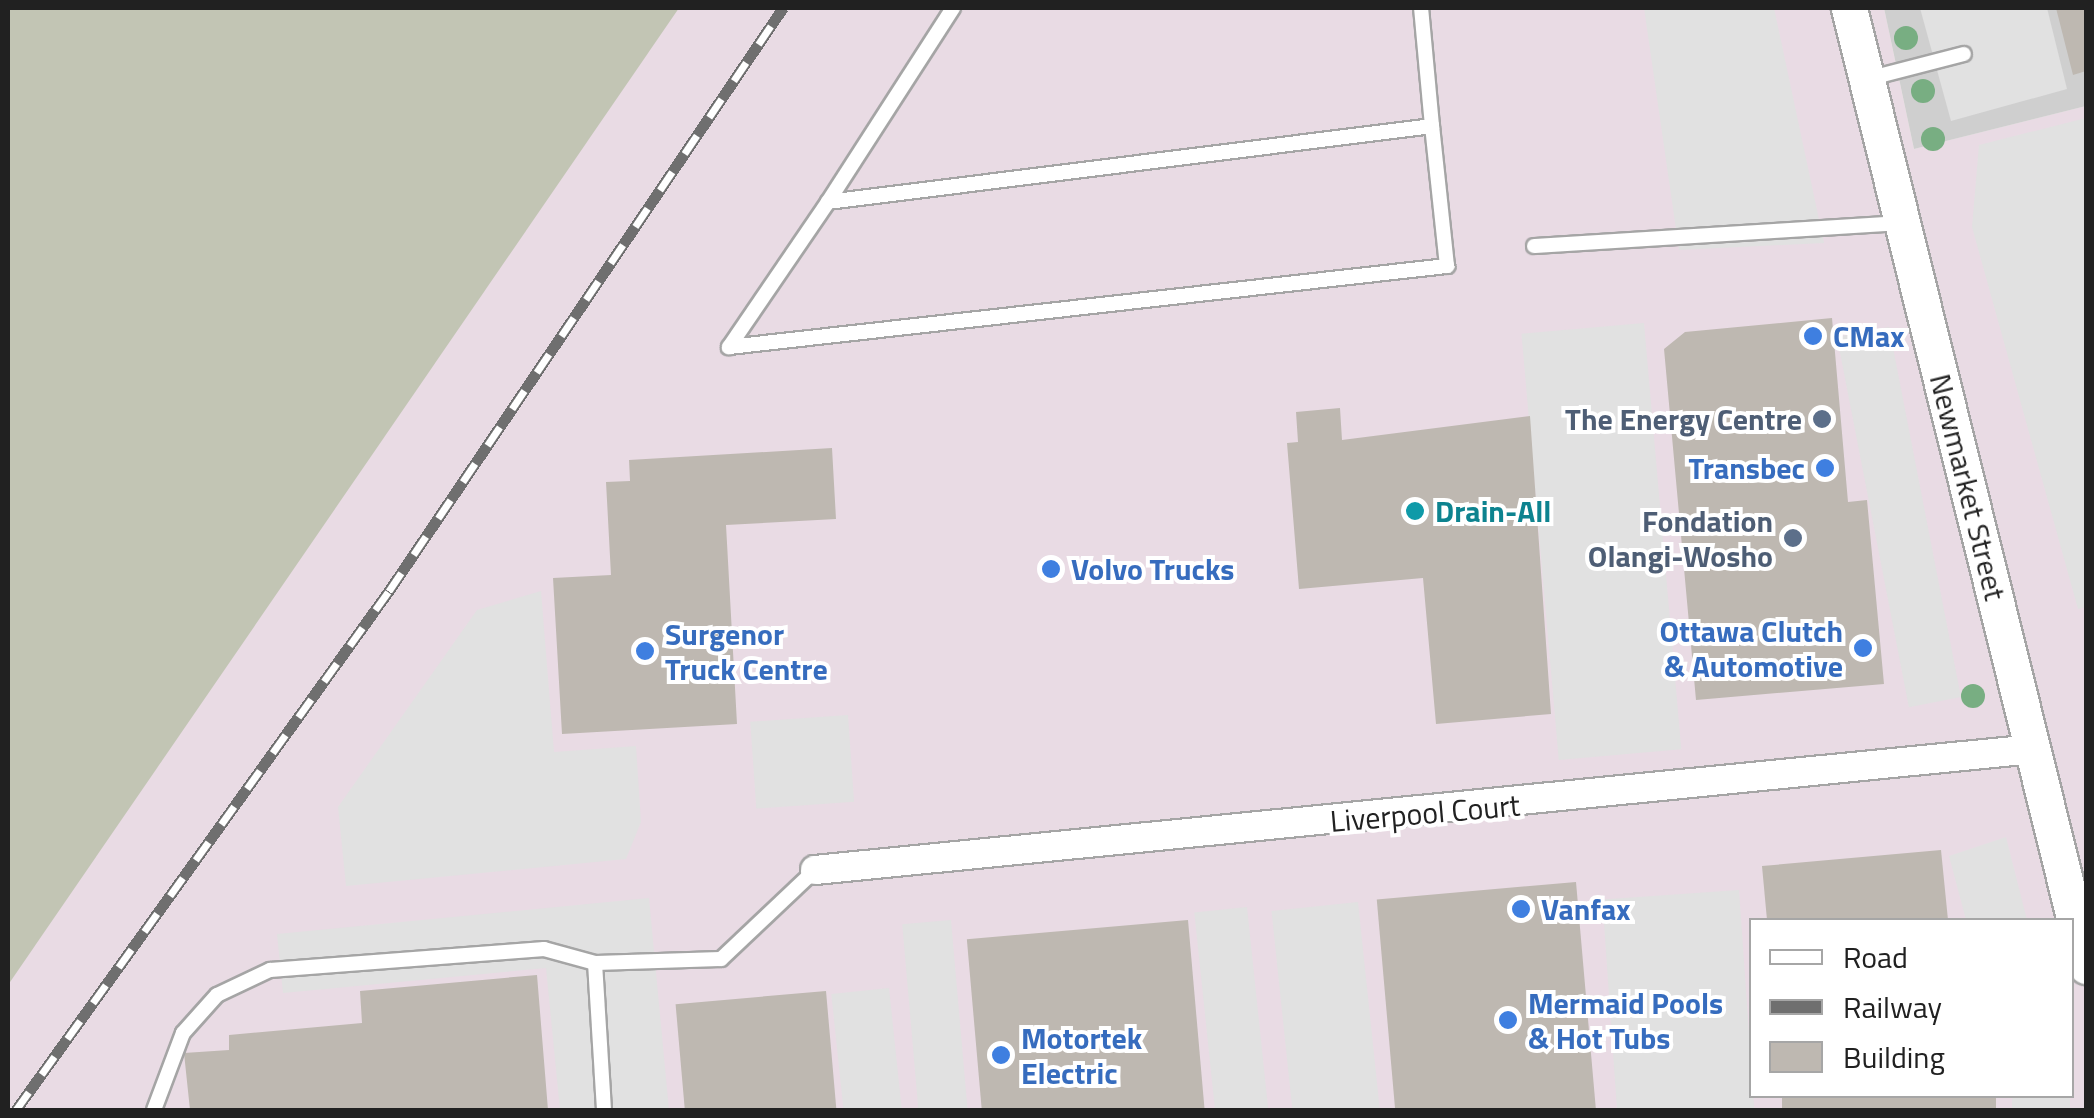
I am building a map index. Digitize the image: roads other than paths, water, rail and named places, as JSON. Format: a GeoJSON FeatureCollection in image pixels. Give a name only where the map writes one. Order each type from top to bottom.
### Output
{"type":"FeatureCollection","features":[{"type":"Feature","properties":{"kind":"street","name":"Newmarket Street"},"geometry":{"type":"LineString","coordinates":[[1849,8],[2086,966]]}},
{"type":"Feature","properties":{"kind":"street","name":"Liverpool Court"},"geometry":{"type":"LineString","coordinates":[[815,870],[2034,749]]}},
{"type":"Feature","properties":{"kind":"lane"},"geometry":{"type":"LineString","coordinates":[[953,8],[729,347],[1447,266],[1422,8]]}},
{"type":"Feature","properties":{"kind":"lane"},"geometry":{"type":"LineString","coordinates":[[1867,79],[1964,54]]}},
{"type":"Feature","properties":{"kind":"lane"},"geometry":{"type":"LineString","coordinates":[[828,202],[1432,126]]}},
{"type":"Feature","properties":{"kind":"lane"},"geometry":{"type":"LineString","coordinates":[[1534,246],[1903,223]]}},
{"type":"Feature","properties":{"kind":"lane"},"geometry":{"type":"LineString","coordinates":[[154,1110],[183,1033],[217,994],[270,970],[544,949],[595,963],[721,959],[815,870]]}},
{"type":"Feature","properties":{"kind":"lane"},"geometry":{"type":"LineString","coordinates":[[595,963],[604,1110]]}},
{"type":"Feature","properties":{"kind":"railway"},"geometry":{"type":"LineString","coordinates":[[16,1110],[389,591],[783,8]]}},
{"type":"Feature","properties":{"kind":"place","name":"CMax"},"geometry":{"type":"Point","coordinates":[1813,336]}},
{"type":"Feature","properties":{"kind":"place","name":"The Energy Centre"},"geometry":{"type":"Point","coordinates":[1822,419]}},
{"type":"Feature","properties":{"kind":"place","name":"Transbec"},"geometry":{"type":"Point","coordinates":[1825,468]}},
{"type":"Feature","properties":{"kind":"place","name":"Drain-All"},"geometry":{"type":"Point","coordinates":[1415,511]}},
{"type":"Feature","properties":{"kind":"place","name":"Fondation Olangi-Wosho"},"geometry":{"type":"Point","coordinates":[1793,538]}},
{"type":"Feature","properties":{"kind":"place","name":"Volvo Trucks"},"geometry":{"type":"Point","coordinates":[1051,569]}},
{"type":"Feature","properties":{"kind":"place","name":"Ottawa Clutch & Automotive"},"geometry":{"type":"Point","coordinates":[1863,648]}},
{"type":"Feature","properties":{"kind":"place","name":"Surgenor Truck Centre"},"geometry":{"type":"Point","coordinates":[645,651]}},
{"type":"Feature","properties":{"kind":"place","name":"Vanfax"},"geometry":{"type":"Point","coordinates":[1521,909]}},
{"type":"Feature","properties":{"kind":"place","name":"Mermaid Pools & Hot Tubs"},"geometry":{"type":"Point","coordinates":[1508,1020]}},
{"type":"Feature","properties":{"kind":"place","name":"Motortek Electric"},"geometry":{"type":"Point","coordinates":[1001,1055]}}]}
